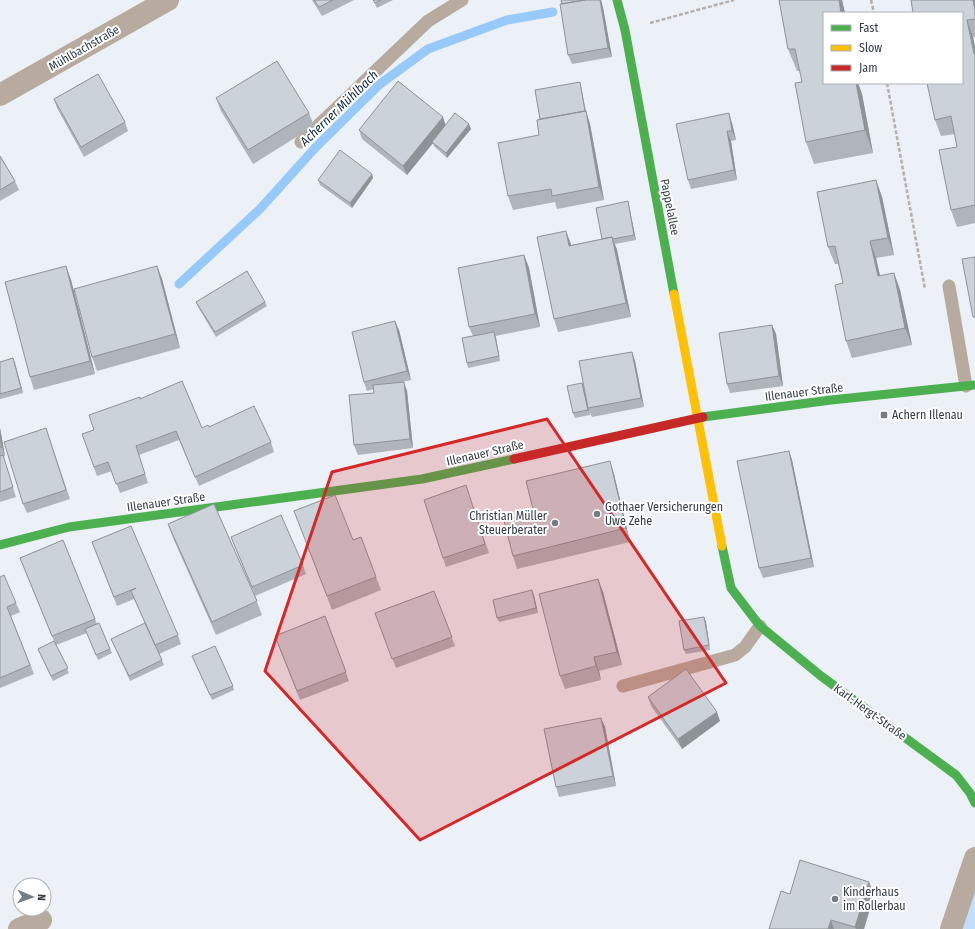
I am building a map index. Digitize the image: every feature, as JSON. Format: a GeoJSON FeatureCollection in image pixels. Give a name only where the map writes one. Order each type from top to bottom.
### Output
{"type":"FeatureCollection","features":[{"type":"Feature","properties":{"kind":"main road","name":"Pappelallee"},"geometry":{"type":"LineString","coordinates":[[617,0],[625,30],[697,418]]}},
{"type":"Feature","properties":{"kind":"main road","name":"Illenauer Straße"},"geometry":{"type":"LineString","coordinates":[[0,545],[69,527],[422,479],[697,418],[831,400],[970,385]]}},
{"type":"Feature","properties":{"kind":"main road","name":"Karl-Hergt-Straße"},"geometry":{"type":"LineString","coordinates":[[697,418],[720,538],[732,588],[760,626],[821,676],[956,775],[973,795]]}},
{"type":"Feature","properties":{"kind":"street","name":"Mühlbachstraße"},"geometry":{"type":"LineString","coordinates":[[0,95],[168,0]]}},
{"type":"Feature","properties":{"kind":"street"},"geometry":{"type":"LineString","coordinates":[[951,929],[975,858]]}},
{"type":"Feature","properties":{"kind":"street"},"geometry":{"type":"LineString","coordinates":[[19,929],[41,920]]}},
{"type":"Feature","properties":{"kind":"lane"},"geometry":{"type":"LineString","coordinates":[[301,142],[428,21],[462,0]]}},
{"type":"Feature","properties":{"kind":"lane"},"geometry":{"type":"LineString","coordinates":[[949,286],[970,385]]}},
{"type":"Feature","properties":{"kind":"lane"},"geometry":{"type":"LineString","coordinates":[[623,686],[735,656],[745,647],[760,626]]}},
{"type":"Feature","properties":{"kind":"path"},"geometry":{"type":"LineString","coordinates":[[625,30],[734,0]]}},
{"type":"Feature","properties":{"kind":"path"},"geometry":{"type":"LineString","coordinates":[[871,0],[874,12]]}},
{"type":"Feature","properties":{"kind":"path"},"geometry":{"type":"LineString","coordinates":[[887,84],[926,290]]}},
{"type":"Feature","properties":{"kind":"highlighted area"},"geometry":{"type":"Polygon","coordinates":[[[547,419],[726,683],[420,840],[265,671],[332,472],[547,419]]]}},
{"type":"Feature","properties":{"kind":"shaded area"},"geometry":{"type":"Polygon","coordinates":[[[975,891],[975,929],[962,929],[975,891]]]}},
{"type":"Feature","properties":{"kind":"building"},"geometry":{"type":"Polygon","coordinates":[[[314,0],[333,0],[319,7],[314,0]]]}},
{"type":"Feature","properties":{"kind":"building"},"geometry":{"type":"Polygon","coordinates":[[[373,0],[381,0],[375,3],[373,0]]]}},
{"type":"Feature","properties":{"kind":"building"},"geometry":{"type":"Polygon","coordinates":[[[561,0],[585,0],[562,4],[561,0]]]}},
{"type":"Feature","properties":{"kind":"building"},"geometry":{"type":"Polygon","coordinates":[[[585,0],[600,0],[608,48],[568,55],[560,4],[585,0]]]}},
{"type":"Feature","properties":{"kind":"building"},"geometry":{"type":"Polygon","coordinates":[[[779,0],[839,0],[841,12],[823,12],[823,84],[856,84],[865,130],[806,142],[795,83],[802,82],[795,49],[788,49],[779,0]]]}},
{"type":"Feature","properties":{"kind":"building"},"geometry":{"type":"Polygon","coordinates":[[[911,0],[973,0],[975,19],[967,20],[975,54],[975,205],[951,210],[939,150],[957,147],[951,116],[935,120],[927,84],[963,84],[963,12],[913,12],[911,0]]]}},
{"type":"Feature","properties":{"kind":"building"},"geometry":{"type":"Polygon","coordinates":[[[277,61],[309,113],[248,150],[216,98],[277,61]]]}},
{"type":"Feature","properties":{"kind":"building"},"geometry":{"type":"Polygon","coordinates":[[[98,74],[125,122],[81,147],[54,99],[98,74]]]}},
{"type":"Feature","properties":{"kind":"building"},"geometry":{"type":"Polygon","coordinates":[[[398,81],[443,117],[403,166],[359,130],[398,81]]]}},
{"type":"Feature","properties":{"kind":"building"},"geometry":{"type":"Polygon","coordinates":[[[580,82],[585,111],[540,119],[535,90],[580,82]]]}},
{"type":"Feature","properties":{"kind":"building"},"geometry":{"type":"Polygon","coordinates":[[[586,111],[599,187],[552,196],[551,189],[508,196],[498,143],[539,135],[537,120],[586,111]]]}},
{"type":"Feature","properties":{"kind":"building"},"geometry":{"type":"Polygon","coordinates":[[[455,113],[469,124],[446,153],[432,142],[455,113]]]}},
{"type":"Feature","properties":{"kind":"building"},"geometry":{"type":"Polygon","coordinates":[[[729,113],[732,131],[727,131],[734,170],[688,180],[676,124],[729,113]]]}},
{"type":"Feature","properties":{"kind":"building"},"geometry":{"type":"Polygon","coordinates":[[[340,150],[372,174],[350,203],[318,180],[340,150]]]}},
{"type":"Feature","properties":{"kind":"building"},"geometry":{"type":"Polygon","coordinates":[[[0,156],[15,181],[0,190],[0,156]]]}},
{"type":"Feature","properties":{"kind":"building"},"geometry":{"type":"Polygon","coordinates":[[[876,180],[888,238],[870,241],[878,276],[894,273],[905,328],[846,341],[835,285],[843,283],[835,246],[828,247],[817,192],[876,180]]]}},
{"type":"Feature","properties":{"kind":"building"},"geometry":{"type":"Polygon","coordinates":[[[628,201],[634,235],[613,239],[612,237],[602,239],[596,208],[628,201]]]}},
{"type":"Feature","properties":{"kind":"building"},"geometry":{"type":"Polygon","coordinates":[[[566,231],[569,246],[612,237],[626,303],[554,319],[537,237],[566,231]]]}},
{"type":"Feature","properties":{"kind":"building"},"geometry":{"type":"Polygon","coordinates":[[[524,255],[535,314],[469,327],[458,268],[524,255]]]}},
{"type":"Feature","properties":{"kind":"building"},"geometry":{"type":"Polygon","coordinates":[[[975,257],[975,317],[973,317],[962,259],[975,257]]]}},
{"type":"Feature","properties":{"kind":"building"},"geometry":{"type":"Polygon","coordinates":[[[66,266],[90,361],[30,377],[5,282],[66,266]]]}},
{"type":"Feature","properties":{"kind":"building"},"geometry":{"type":"Polygon","coordinates":[[[157,266],[175,334],[92,357],[74,289],[157,266]]]}},
{"type":"Feature","properties":{"kind":"building"},"geometry":{"type":"Polygon","coordinates":[[[247,271],[265,302],[215,332],[196,302],[247,271]]]}},
{"type":"Feature","properties":{"kind":"building"},"geometry":{"type":"Polygon","coordinates":[[[395,321],[407,371],[364,382],[352,332],[395,321]]]}},
{"type":"Feature","properties":{"kind":"building"},"geometry":{"type":"Polygon","coordinates":[[[772,325],[779,376],[727,384],[719,333],[772,325]]]}},
{"type":"Feature","properties":{"kind":"building"},"geometry":{"type":"Polygon","coordinates":[[[494,332],[499,356],[467,363],[462,338],[494,332]]]}},
{"type":"Feature","properties":{"kind":"building"},"geometry":{"type":"Polygon","coordinates":[[[632,352],[641,398],[588,408],[579,361],[632,352]]]}},
{"type":"Feature","properties":{"kind":"building"},"geometry":{"type":"Polygon","coordinates":[[[13,358],[21,388],[0,394],[0,362],[13,358]]]}},
{"type":"Feature","properties":{"kind":"building"},"geometry":{"type":"Polygon","coordinates":[[[182,381],[202,428],[208,425],[209,427],[254,406],[271,442],[195,477],[176,431],[136,446],[145,474],[116,484],[108,462],[94,467],[82,434],[94,430],[89,415],[140,397],[140,399],[182,381]]]}},
{"type":"Feature","properties":{"kind":"building"},"geometry":{"type":"Polygon","coordinates":[[[404,382],[410,439],[354,445],[349,395],[374,393],[373,385],[404,382]]]}},
{"type":"Feature","properties":{"kind":"building"},"geometry":{"type":"Polygon","coordinates":[[[582,383],[588,410],[573,413],[567,386],[582,383]]]}},
{"type":"Feature","properties":{"kind":"building"},"geometry":{"type":"Polygon","coordinates":[[[46,428],[66,490],[23,504],[4,442],[46,428]]]}},
{"type":"Feature","properties":{"kind":"building"},"geometry":{"type":"Polygon","coordinates":[[[789,451],[811,558],[759,568],[737,461],[789,451]]]}},
{"type":"Feature","properties":{"kind":"building"},"geometry":{"type":"Polygon","coordinates":[[[3,455],[13,487],[0,492],[0,456],[3,455]]]}},
{"type":"Feature","properties":{"kind":"building"},"geometry":{"type":"Polygon","coordinates":[[[610,461],[626,528],[513,556],[504,521],[534,513],[526,481],[610,461]]]}},
{"type":"Feature","properties":{"kind":"building"},"geometry":{"type":"Polygon","coordinates":[[[466,485],[485,544],[443,558],[424,500],[466,485]]]}},
{"type":"Feature","properties":{"kind":"building"},"geometry":{"type":"Polygon","coordinates":[[[335,495],[353,540],[361,537],[376,577],[327,596],[294,511],[335,495]]]}},
{"type":"Feature","properties":{"kind":"building"},"geometry":{"type":"Polygon","coordinates":[[[214,504],[257,601],[212,622],[168,524],[214,504]]]}},
{"type":"Feature","properties":{"kind":"building"},"geometry":{"type":"Polygon","coordinates":[[[281,515],[303,565],[252,587],[231,537],[281,515]]]}},
{"type":"Feature","properties":{"kind":"building"},"geometry":{"type":"Polygon","coordinates":[[[131,526],[178,635],[155,645],[131,591],[136,588],[114,597],[92,542],[131,526]]]}},
{"type":"Feature","properties":{"kind":"building"},"geometry":{"type":"Polygon","coordinates":[[[63,540],[95,619],[52,636],[20,558],[63,540]]]}},
{"type":"Feature","properties":{"kind":"building"},"geometry":{"type":"Polygon","coordinates":[[[4,575],[16,603],[7,607],[30,665],[0,678],[0,577],[4,575]]]}},
{"type":"Feature","properties":{"kind":"building"},"geometry":{"type":"Polygon","coordinates":[[[598,579],[617,652],[594,657],[596,666],[560,676],[539,594],[598,579]]]}},
{"type":"Feature","properties":{"kind":"building"},"geometry":{"type":"Polygon","coordinates":[[[532,590],[536,608],[497,618],[493,600],[532,590]]]}},
{"type":"Feature","properties":{"kind":"building"},"geometry":{"type":"Polygon","coordinates":[[[434,591],[452,637],[392,659],[375,613],[434,591]]]}},
{"type":"Feature","properties":{"kind":"building"},"geometry":{"type":"Polygon","coordinates":[[[325,616],[346,672],[297,691],[275,636],[325,616]]]}},
{"type":"Feature","properties":{"kind":"building"},"geometry":{"type":"Polygon","coordinates":[[[704,617],[709,645],[684,650],[679,621],[704,617]]]}},
{"type":"Feature","properties":{"kind":"building"},"geometry":{"type":"Polygon","coordinates":[[[99,623],[110,649],[96,655],[85,629],[99,623]]]}},
{"type":"Feature","properties":{"kind":"building"},"geometry":{"type":"Polygon","coordinates":[[[145,623],[162,660],[129,676],[111,639],[145,623]]]}},
{"type":"Feature","properties":{"kind":"building"},"geometry":{"type":"Polygon","coordinates":[[[54,641],[68,668],[51,676],[38,649],[54,641]]]}},
{"type":"Feature","properties":{"kind":"building"},"geometry":{"type":"Polygon","coordinates":[[[215,646],[233,686],[210,695],[192,656],[215,646]]]}},
{"type":"Feature","properties":{"kind":"building"},"geometry":{"type":"Polygon","coordinates":[[[686,669],[717,712],[678,739],[648,697],[686,669]]]}},
{"type":"Feature","properties":{"kind":"building"},"geometry":{"type":"Polygon","coordinates":[[[601,718],[613,776],[556,787],[544,729],[601,718]]]}},
{"type":"Feature","properties":{"kind":"building","name":"Kinderhaus im Rollerbau"},"geometry":{"type":"Polygon","coordinates":[[[800,860],[869,882],[855,927],[831,920],[828,929],[769,929],[781,891],[790,894],[800,860]]]}},
{"type":"Feature","properties":{"kind":"waterway","name":"Acherner Mühlbach"},"geometry":{"type":"LineString","coordinates":[[179,284],[260,209],[315,148],[380,84],[428,49],[507,20],[553,12]]}},
{"type":"Feature","properties":{"kind":"traffic: fast"},"geometry":{"type":"LineString","coordinates":[[617,0],[625,30],[674,294]]}},
{"type":"Feature","properties":{"kind":"traffic: fast"},"geometry":{"type":"LineString","coordinates":[[703,417],[831,400],[975,385]]}},
{"type":"Feature","properties":{"kind":"traffic: fast"},"geometry":{"type":"LineString","coordinates":[[0,545],[69,527],[422,479],[514,459]]}},
{"type":"Feature","properties":{"kind":"traffic: fast"},"geometry":{"type":"LineString","coordinates":[[722,546],[731,588],[760,626],[821,676],[956,775],[970,793],[975,803]]}},
{"type":"Feature","properties":{"kind":"traffic: slow"},"geometry":{"type":"LineString","coordinates":[[674,294],[722,546]]}},
{"type":"Feature","properties":{"kind":"traffic: jam"},"geometry":{"type":"LineString","coordinates":[[514,459],[703,417]]}},
{"type":"Feature","properties":{"kind":"place","name":"Achern Illenau"},"geometry":{"type":"Point","coordinates":[884,415]}},
{"type":"Feature","properties":{"kind":"place","name":"Gothaer Versicherungen Uwe Zehe"},"geometry":{"type":"Point","coordinates":[597,514]}},
{"type":"Feature","properties":{"kind":"place","name":"Christian Müller Steuerberater"},"geometry":{"type":"Point","coordinates":[555,523]}},
{"type":"Feature","properties":{"kind":"place","name":"Kinderhaus im Rollerbau"},"geometry":{"type":"Point","coordinates":[835,899]}}]}
